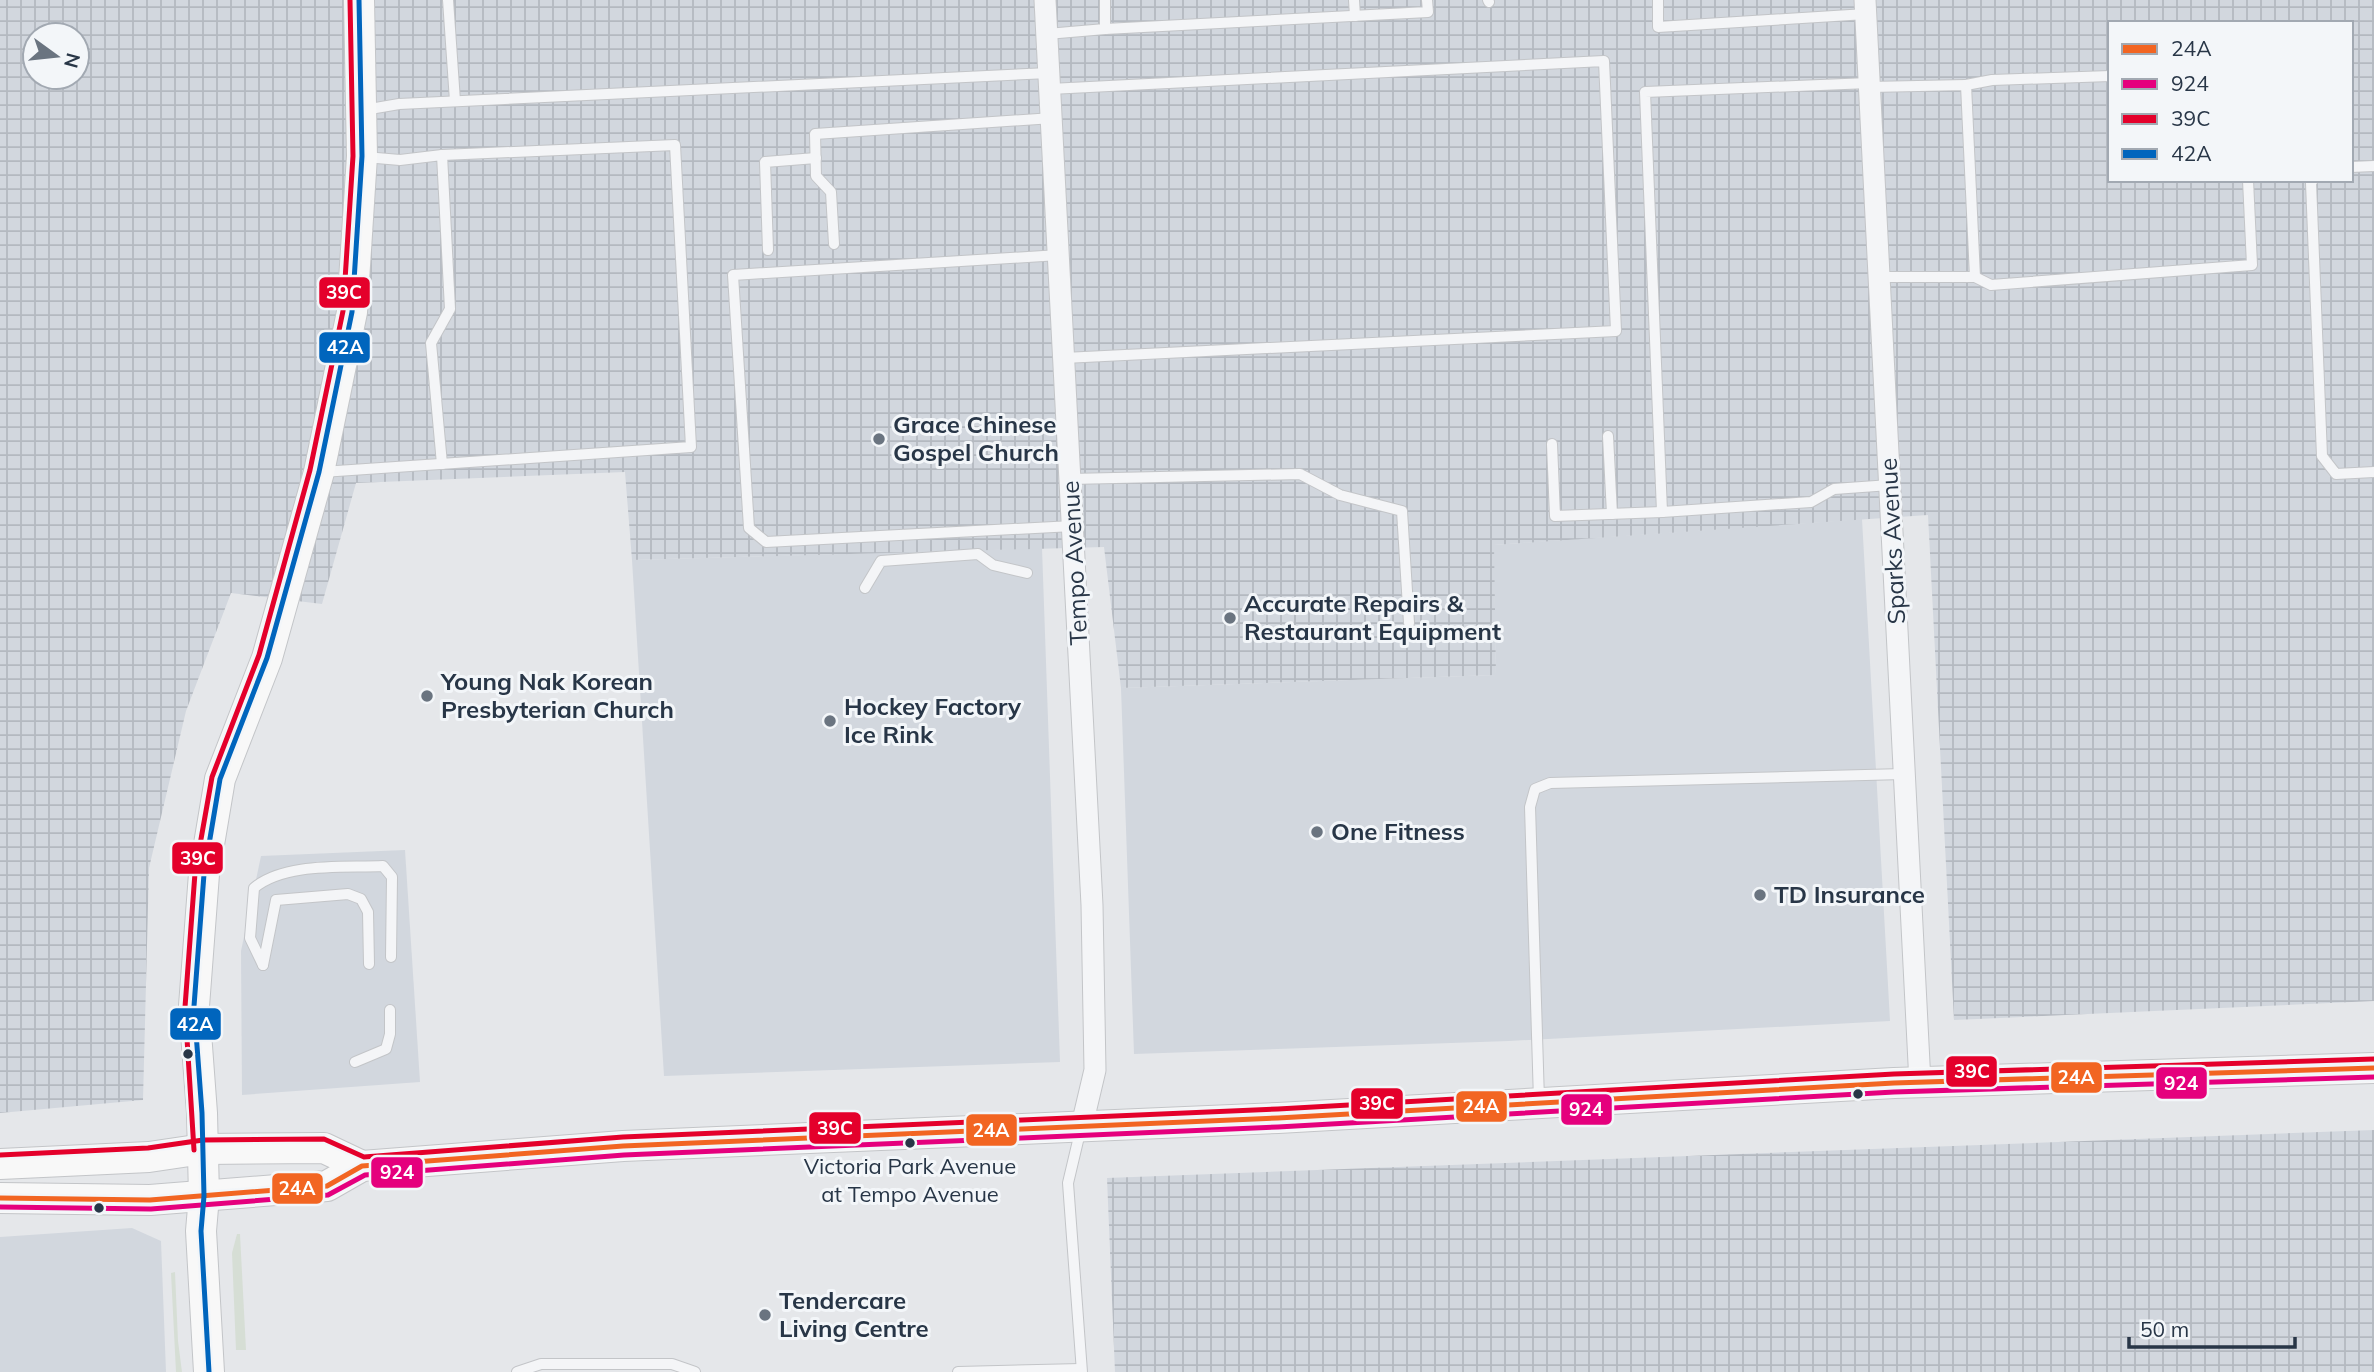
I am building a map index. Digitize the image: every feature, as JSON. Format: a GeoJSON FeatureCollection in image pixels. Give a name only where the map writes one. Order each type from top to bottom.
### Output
{"type":"FeatureCollection","features":[{"type":"Feature","properties":{"kind":"main road"},"geometry":{"type":"LineString","coordinates":[[209,1372],[201,1231],[204,1196],[203,1149],[194,1006],[204,874],[220,779],[267,658],[319,472],[352,312],[362,156],[359,0]]}},
{"type":"Feature","properties":{"kind":"main road"},"geometry":{"type":"LineString","coordinates":[[0,1198],[150,1200],[327,1186],[362,1166],[623,1146],[1278,1118],[1920,1083],[2374,1068]]}},
{"type":"Feature","properties":{"kind":"main road"},"geometry":{"type":"LineString","coordinates":[[0,1164],[149,1157],[203,1149],[324,1148],[362,1166]]}},
{"type":"Feature","properties":{"kind":"street","name":"Tempo Avenue"},"geometry":{"type":"LineString","coordinates":[[1045,0],[1093,952],[1095,1070],[1082,1125]]}},
{"type":"Feature","properties":{"kind":"street","name":"Sparks Avenue"},"geometry":{"type":"LineString","coordinates":[[1866,7],[1920,1083]]}},
{"type":"Feature","properties":{"kind":"lane"},"geometry":{"type":"LineString","coordinates":[[448,0],[455,101]]}},
{"type":"Feature","properties":{"kind":"lane"},"geometry":{"type":"LineString","coordinates":[[1105,0],[1105,29]]}},
{"type":"Feature","properties":{"kind":"lane"},"geometry":{"type":"LineString","coordinates":[[1354,0],[1356,16]]}},
{"type":"Feature","properties":{"kind":"lane"},"geometry":{"type":"LineString","coordinates":[[1047,34],[1428,12],[1427,0]]}},
{"type":"Feature","properties":{"kind":"lane"},"geometry":{"type":"LineString","coordinates":[[1658,0],[1658,27],[1866,7]]}},
{"type":"Feature","properties":{"kind":"lane"},"geometry":{"type":"LineString","coordinates":[[361,110],[398,104],[455,101],[1604,61],[1616,331],[1064,358]]}},
{"type":"Feature","properties":{"kind":"lane"},"geometry":{"type":"LineString","coordinates":[[1662,512],[1645,92],[1966,85],[1992,80],[2108,76]]}},
{"type":"Feature","properties":{"kind":"lane"},"geometry":{"type":"LineString","coordinates":[[1966,85],[1975,277]]}},
{"type":"Feature","properties":{"kind":"lane"},"geometry":{"type":"LineString","coordinates":[[834,244],[831,192],[816,176],[815,134],[1053,118]]}},
{"type":"Feature","properties":{"kind":"lane"},"geometry":{"type":"LineString","coordinates":[[319,472],[691,447],[675,145],[442,155],[400,160],[362,156]]}},
{"type":"Feature","properties":{"kind":"lane"},"geometry":{"type":"LineString","coordinates":[[442,155],[450,309],[431,343],[442,464]]}},
{"type":"Feature","properties":{"kind":"lane"},"geometry":{"type":"LineString","coordinates":[[768,250],[765,162],[816,158]]}},
{"type":"Feature","properties":{"kind":"lane"},"geometry":{"type":"LineString","coordinates":[[2353,167],[2374,166]]}},
{"type":"Feature","properties":{"kind":"lane"},"geometry":{"type":"LineString","coordinates":[[1879,277],[1975,277],[1991,285],[2252,265],[2248,182]]}},
{"type":"Feature","properties":{"kind":"lane"},"geometry":{"type":"LineString","coordinates":[[2312,182],[2322,456],[2336,474],[2374,472]]}},
{"type":"Feature","properties":{"kind":"lane"},"geometry":{"type":"LineString","coordinates":[[1059,255],[733,275],[749,528],[766,542],[1073,526]]}},
{"type":"Feature","properties":{"kind":"lane"},"geometry":{"type":"LineString","coordinates":[[1608,436],[1612,514]]}},
{"type":"Feature","properties":{"kind":"lane"},"geometry":{"type":"LineString","coordinates":[[1552,444],[1555,516],[1811,502],[1834,489],[1890,485]]}},
{"type":"Feature","properties":{"kind":"lane"},"geometry":{"type":"LineString","coordinates":[[1070,479],[1300,474],[1340,495],[1402,511],[1409,623]]}},
{"type":"Feature","properties":{"kind":"lane"},"geometry":{"type":"LineString","coordinates":[[865,588],[881,561],[895,559],[978,554],[993,565],[1027,573]]}},
{"type":"Feature","properties":{"kind":"lane"},"geometry":{"type":"LineString","coordinates":[[1539,1103],[1530,807],[1535,789],[1550,783],[1905,774]]}},
{"type":"Feature","properties":{"kind":"lane"},"geometry":{"type":"LineString","coordinates":[[369,964],[368,912],[361,899],[348,894],[276,900],[263,965],[250,938],[254,888],[264,879],[287,870],[383,866],[392,877],[391,957]]}},
{"type":"Feature","properties":{"kind":"lane"},"geometry":{"type":"LineString","coordinates":[[355,1062],[386,1049],[390,1034],[390,1010]]}},
{"type":"Feature","properties":{"kind":"lane"},"geometry":{"type":"LineString","coordinates":[[958,1372],[1082,1370],[1068,1183],[1082,1125]]}},
{"type":"Feature","properties":{"kind":"lane"},"geometry":{"type":"LineString","coordinates":[[517,1372],[541,1364],[672,1364],[695,1372]]}},
{"type":"Feature","properties":{"kind":"shaded area"},"geometry":{"type":"Polygon","coordinates":[[[0,0],[2374,0],[2374,1001],[1954,1020],[1928,515],[1494,545],[1496,675],[1121,688],[1104,547],[632,560],[625,472],[356,483],[322,604],[231,593],[186,711],[149,868],[143,1100],[0,1113],[0,0]]]}},
{"type":"Feature","properties":{"kind":"shaded area"},"geometry":{"type":"Polygon","coordinates":[[[1862,519],[1890,1021],[1509,1041],[1134,1054],[1121,688],[1496,675],[1493,545],[1862,519]]]}},
{"type":"Feature","properties":{"kind":"shaded area"},"geometry":{"type":"Polygon","coordinates":[[[1042,548],[1060,1062],[664,1076],[632,560],[1042,548]]]}},
{"type":"Feature","properties":{"kind":"shaded area"},"geometry":{"type":"Polygon","coordinates":[[[405,850],[420,1082],[242,1095],[241,951],[261,856],[405,850]]]}},
{"type":"Feature","properties":{"kind":"shaded area"},"geometry":{"type":"Polygon","coordinates":[[[2374,1130],[2374,1372],[1115,1372],[1107,1178],[2374,1130]]]}},
{"type":"Feature","properties":{"kind":"shaded area"},"geometry":{"type":"Polygon","coordinates":[[[132,1228],[161,1241],[166,1372],[0,1372],[0,1237],[132,1228]]]}},
{"type":"Feature","properties":{"kind":"shaded area"},"geometry":{"type":"Polygon","coordinates":[[[237,1234],[240,1234],[246,1350],[236,1350],[232,1253],[237,1234]]]}},
{"type":"Feature","properties":{"kind":"shaded area"},"geometry":{"type":"Polygon","coordinates":[[[175,1272],[182,1372],[176,1372],[171,1273],[175,1272]]]}},
{"type":"Feature","properties":{"kind":"transit line","name":"39C"},"geometry":{"type":"LineString","coordinates":[[194,1150],[185,1007],[195,873],[212,777],[259,655],[310,470],[343,311],[353,156],[350,0]]}},
{"type":"Feature","properties":{"kind":"transit line","name":"42A"},"geometry":{"type":"LineString","coordinates":[[209,1372],[201,1231],[204,1196],[202,1113],[194,1006],[204,874],[220,779],[267,658],[319,472],[352,312],[362,156],[359,0]]}},
{"type":"Feature","properties":{"kind":"transit line","name":"39C"},"geometry":{"type":"LineString","coordinates":[[0,1155],[148,1148],[203,1140],[324,1139],[364,1157],[623,1137],[1278,1109],[1894,1074],[2374,1059]]}},
{"type":"Feature","properties":{"kind":"transit line","name":"24A"},"geometry":{"type":"LineString","coordinates":[[0,1198],[150,1200],[327,1186],[362,1166],[623,1146],[1278,1118],[1894,1083],[2374,1068]]}},
{"type":"Feature","properties":{"kind":"transit line","name":"924"},"geometry":{"type":"LineString","coordinates":[[0,1207],[151,1209],[328,1195],[365,1175],[624,1155],[1278,1127],[1894,1092],[2374,1077]]}},
{"type":"Feature","properties":{"kind":"place","name":"Grace Chinese Gospel Church"},"geometry":{"type":"Point","coordinates":[879,439]}},
{"type":"Feature","properties":{"kind":"place","name":"Accurate Repairs & Restaurant Equipment"},"geometry":{"type":"Point","coordinates":[1230,618]}},
{"type":"Feature","properties":{"kind":"place","name":"Young Nak Korean Presbyterian Church"},"geometry":{"type":"Point","coordinates":[427,696]}},
{"type":"Feature","properties":{"kind":"place","name":"Hockey Factory Ice Rink"},"geometry":{"type":"Point","coordinates":[830,721]}},
{"type":"Feature","properties":{"kind":"place","name":"One Fitness"},"geometry":{"type":"Point","coordinates":[1317,832]}},
{"type":"Feature","properties":{"kind":"place","name":"TD Insurance"},"geometry":{"type":"Point","coordinates":[1760,895]}},
{"type":"Feature","properties":{"kind":"place","name":"Victoria Park Avenue at Tempo Avenue"},"geometry":{"type":"Point","coordinates":[910,1143]}},
{"type":"Feature","properties":{"kind":"place","name":"Tendercare Living Centre"},"geometry":{"type":"Point","coordinates":[765,1315]}}]}
